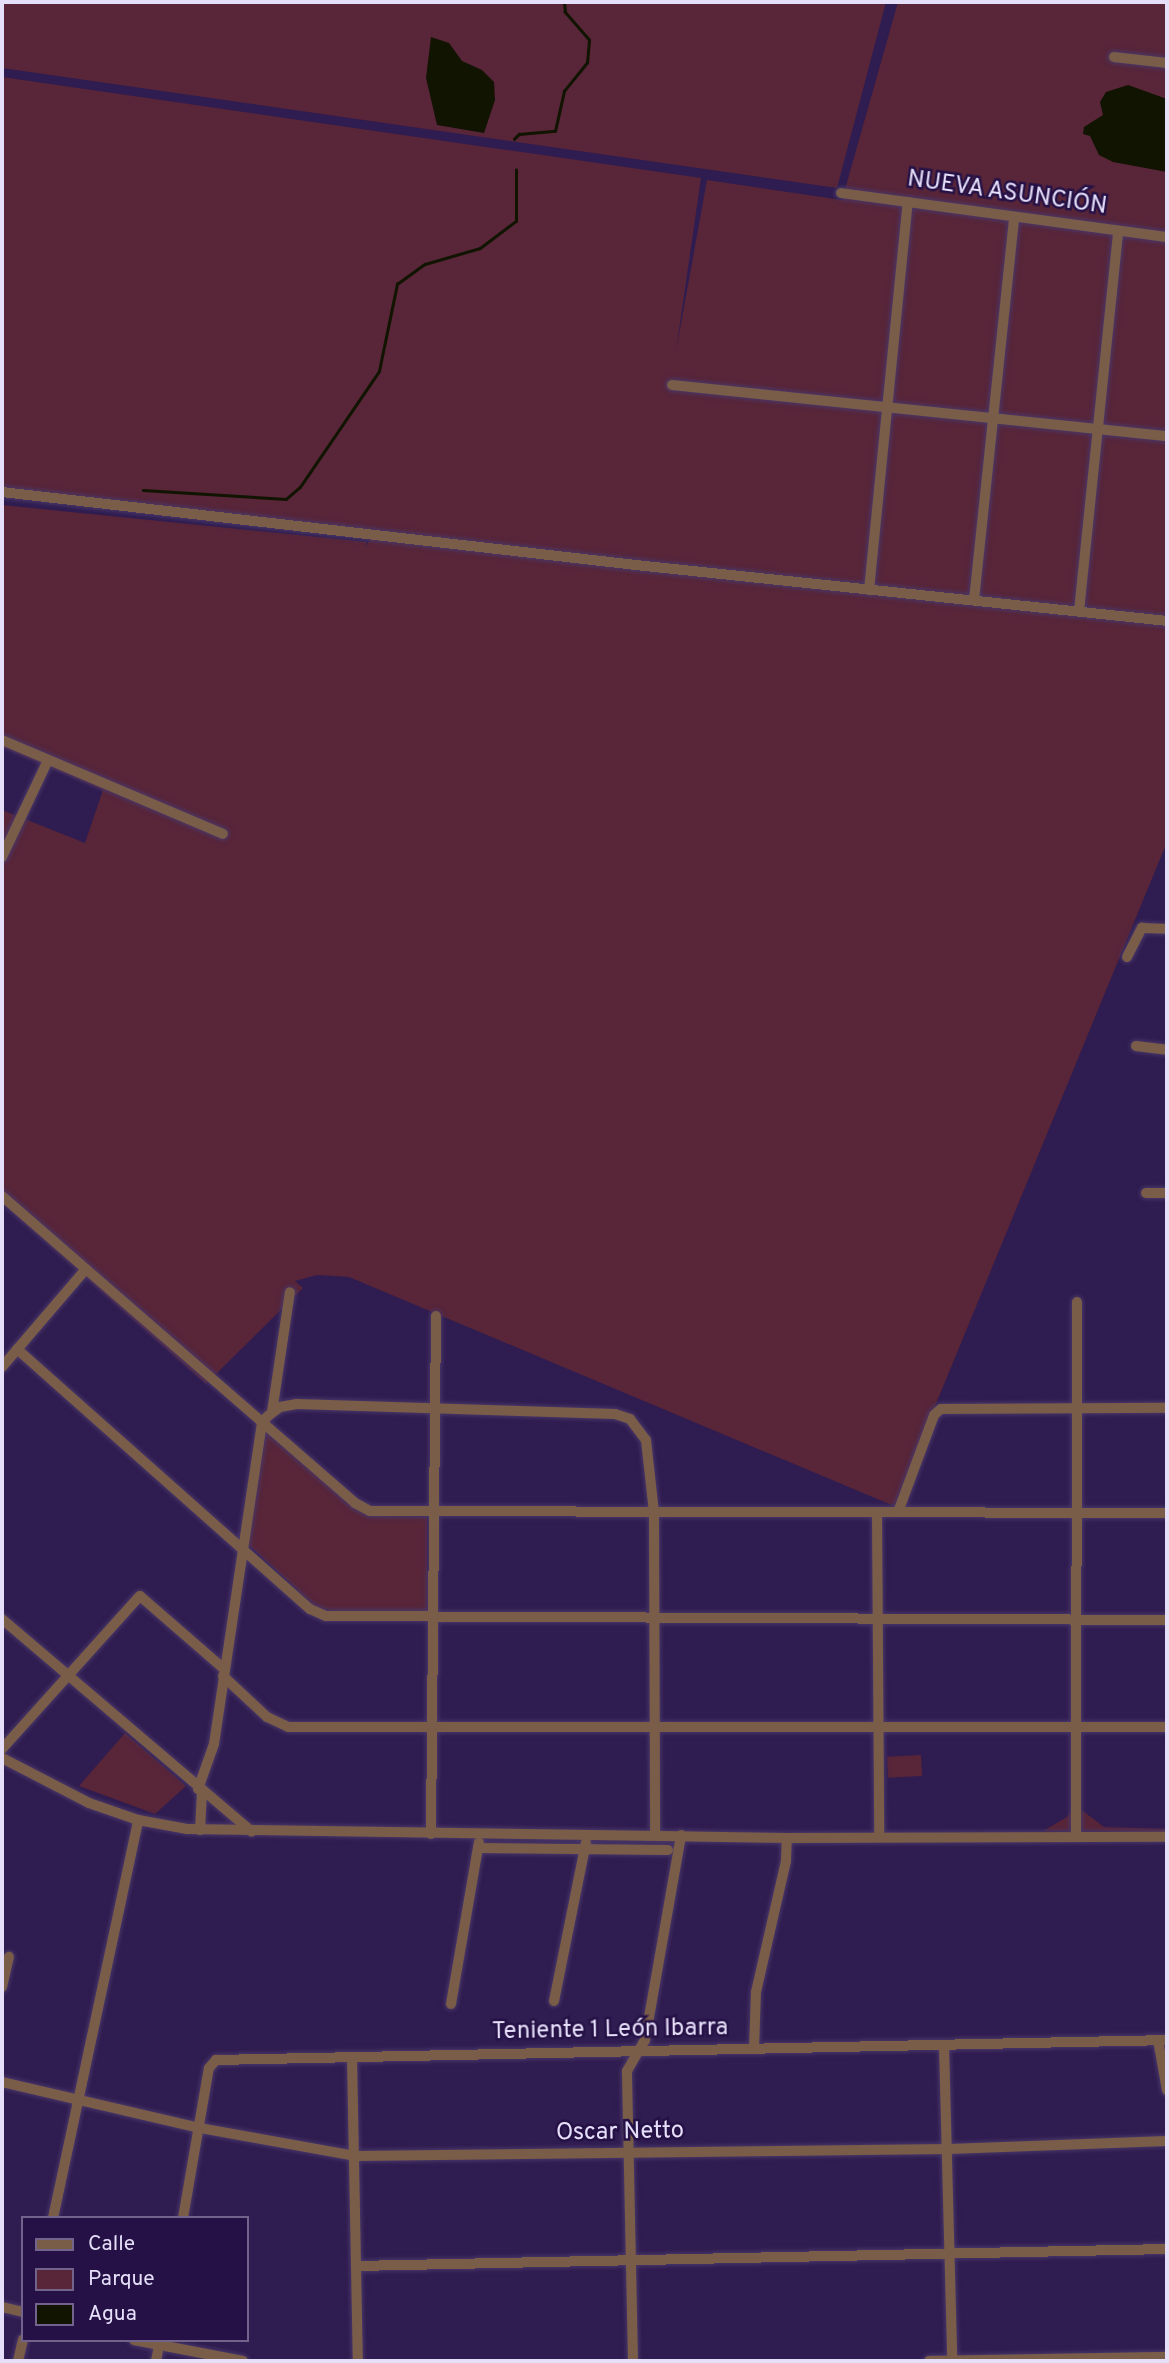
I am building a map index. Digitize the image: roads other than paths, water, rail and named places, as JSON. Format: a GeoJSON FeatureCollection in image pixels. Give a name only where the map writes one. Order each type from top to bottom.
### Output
{"type":"FeatureCollection","features":[{"type":"Feature","properties":{"kind":"street"},"geometry":{"type":"LineString","coordinates":[[1114,57],[1167,63]]}},
{"type":"Feature","properties":{"kind":"street","name":"NUEVA ASUNCIÓN"},"geometry":{"type":"LineString","coordinates":[[841,193],[1167,237]]}},
{"type":"Feature","properties":{"kind":"street"},"geometry":{"type":"LineString","coordinates":[[869,590],[908,202]]}},
{"type":"Feature","properties":{"kind":"street"},"geometry":{"type":"LineString","coordinates":[[974,600],[1014,217]]}},
{"type":"Feature","properties":{"kind":"street"},"geometry":{"type":"LineString","coordinates":[[1079,611],[1118,231]]}},
{"type":"Feature","properties":{"kind":"street"},"geometry":{"type":"LineString","coordinates":[[672,385],[1167,436]]}},
{"type":"Feature","properties":{"kind":"street"},"geometry":{"type":"LineString","coordinates":[[2,492],[1167,621]]}},
{"type":"Feature","properties":{"kind":"street"},"geometry":{"type":"LineString","coordinates":[[2,740],[223,834]]}},
{"type":"Feature","properties":{"kind":"street"},"geometry":{"type":"LineString","coordinates":[[2,857],[48,760]]}},
{"type":"Feature","properties":{"kind":"street"},"geometry":{"type":"LineString","coordinates":[[1126,957],[1142,928],[1167,929]]}},
{"type":"Feature","properties":{"kind":"street"},"geometry":{"type":"LineString","coordinates":[[1136,1046],[1167,1050]]}},
{"type":"Feature","properties":{"kind":"street"},"geometry":{"type":"LineString","coordinates":[[1146,1193],[1167,1193]]}},
{"type":"Feature","properties":{"kind":"street"},"geometry":{"type":"LineString","coordinates":[[4,1202],[86,1269],[361,1508],[434,1513],[1167,1513]]}},
{"type":"Feature","properties":{"kind":"street"},"geometry":{"type":"LineString","coordinates":[[2,1367],[86,1269]]}},
{"type":"Feature","properties":{"kind":"street"},"geometry":{"type":"LineString","coordinates":[[272,1412],[290,1292]]}},
{"type":"Feature","properties":{"kind":"street"},"geometry":{"type":"LineString","coordinates":[[1076,1836],[1077,1302]]}},
{"type":"Feature","properties":{"kind":"street"},"geometry":{"type":"LineString","coordinates":[[431,1834],[436,1315]]}},
{"type":"Feature","properties":{"kind":"street"},"geometry":{"type":"LineString","coordinates":[[16,1349],[310,1609],[326,1616],[1167,1620]]}},
{"type":"Feature","properties":{"kind":"street"},"geometry":{"type":"LineString","coordinates":[[200,1829],[200,1790],[214,1744],[261,1422],[272,1412],[297,1404],[435,1406],[630,1419],[646,1440],[654,1512],[652,1618],[655,1835]]}},
{"type":"Feature","properties":{"kind":"street"},"geometry":{"type":"LineString","coordinates":[[898,1512],[934,1415],[941,1409],[1167,1408]]}},
{"type":"Feature","properties":{"kind":"street"},"geometry":{"type":"LineString","coordinates":[[877,1512],[879,1836]]}},
{"type":"Feature","properties":{"kind":"street"},"geometry":{"type":"LineString","coordinates":[[2,1749],[140,1596],[267,1717],[288,1727],[1167,1727]]}},
{"type":"Feature","properties":{"kind":"street"},"geometry":{"type":"LineString","coordinates":[[2,1619],[252,1833]]}},
{"type":"Feature","properties":{"kind":"street"},"geometry":{"type":"LineString","coordinates":[[2,1758],[89,1803],[138,1820],[252,1833],[787,1838],[1167,1837]]}},
{"type":"Feature","properties":{"kind":"street"},"geometry":{"type":"LineString","coordinates":[[53,2216],[138,1820]]}},
{"type":"Feature","properties":{"kind":"street"},"geometry":{"type":"LineString","coordinates":[[451,2004],[480,1834]]}},
{"type":"Feature","properties":{"kind":"street"},"geometry":{"type":"LineString","coordinates":[[554,2001],[587,1835]]}},
{"type":"Feature","properties":{"kind":"street"},"geometry":{"type":"LineString","coordinates":[[634,2361],[627,2071],[645,2040],[673,1850],[681,1835]]}},
{"type":"Feature","properties":{"kind":"street"},"geometry":{"type":"LineString","coordinates":[[754,2049],[757,1992],[786,1861],[787,1838]]}},
{"type":"Feature","properties":{"kind":"street"},"geometry":{"type":"LineString","coordinates":[[478,1848],[673,1850]]}},
{"type":"Feature","properties":{"kind":"street"},"geometry":{"type":"LineString","coordinates":[[2,1987],[9,1957]]}},
{"type":"Feature","properties":{"kind":"street"},"geometry":{"type":"LineString","coordinates":[[1163,2040],[1161,2074],[1167,2090]]}},
{"type":"Feature","properties":{"kind":"street","name":"Teniente 1 León Ibarra"},"geometry":{"type":"LineString","coordinates":[[183,2216],[209,2068],[216,2060],[1163,2040]]}},
{"type":"Feature","properties":{"kind":"street"},"geometry":{"type":"LineString","coordinates":[[944,2045],[953,2361]]}},
{"type":"Feature","properties":{"kind":"street"},"geometry":{"type":"LineString","coordinates":[[352,2057],[358,2361]]}},
{"type":"Feature","properties":{"kind":"street","name":"Oscar Netto"},"geometry":{"type":"LineString","coordinates":[[2,2082],[200,2128],[356,2155],[949,2149],[1167,2141]]}},
{"type":"Feature","properties":{"kind":"street"},"geometry":{"type":"LineString","coordinates":[[356,2266],[1167,2249]]}},
{"type":"Feature","properties":{"kind":"street"},"geometry":{"type":"LineString","coordinates":[[2,2307],[21,2312]]}},
{"type":"Feature","properties":{"kind":"street"},"geometry":{"type":"LineString","coordinates":[[18,2361],[23,2342]]}},
{"type":"Feature","properties":{"kind":"street"},"geometry":{"type":"LineString","coordinates":[[156,2361],[160,2344],[243,2361]]}},
{"type":"Feature","properties":{"kind":"street"},"geometry":{"type":"LineString","coordinates":[[929,2361],[1167,2357]]}},
{"type":"Feature","properties":{"kind":"water"},"geometry":{"type":"Polygon","coordinates":[[[431,37],[449,43],[462,61],[482,70],[494,82],[495,100],[484,133],[437,125],[426,78],[431,37]]]}},
{"type":"Feature","properties":{"kind":"water"},"geometry":{"type":"Polygon","coordinates":[[[1128,85],[1167,99],[1167,172],[1113,162],[1099,155],[1090,136],[1083,134],[1084,127],[1103,115],[1100,102],[1106,92],[1128,85]]]}},
{"type":"Feature","properties":{"kind":"waterway"},"geometry":{"type":"LineString","coordinates":[[514,139],[519,134],[555,131],[564,91],[587,63],[589,40],[565,12],[564,2]]}},
{"type":"Feature","properties":{"kind":"waterway"},"geometry":{"type":"LineString","coordinates":[[143,490],[286,499],[300,487],[379,371],[397,284],[425,264],[480,248],[516,221],[516,170]]}}]}
